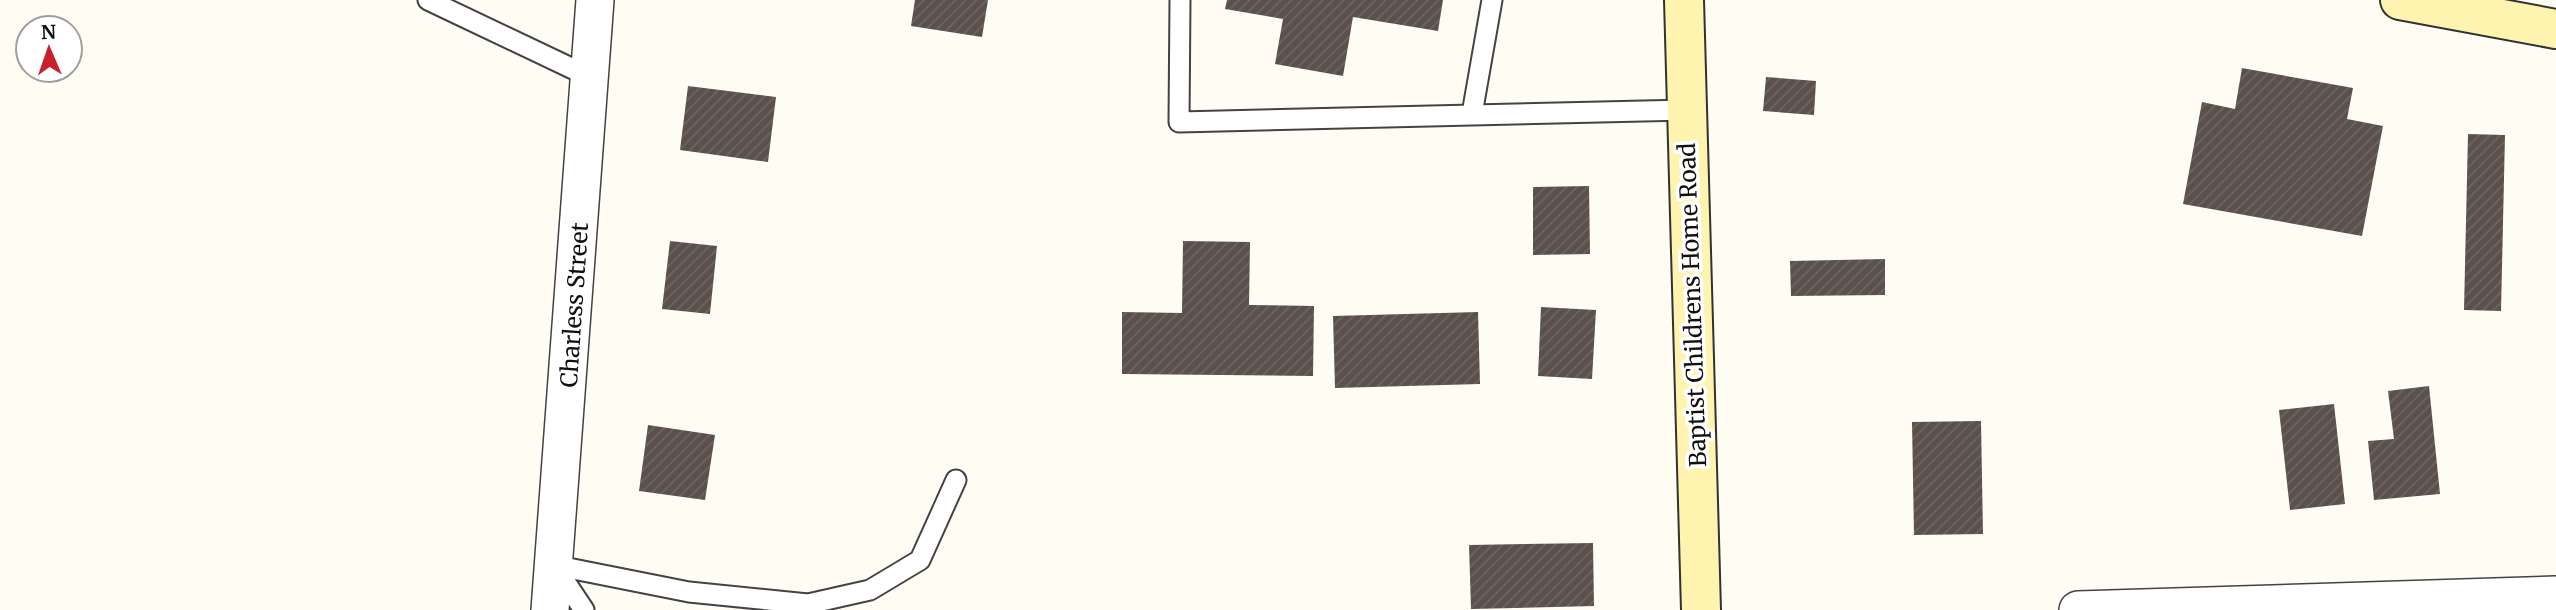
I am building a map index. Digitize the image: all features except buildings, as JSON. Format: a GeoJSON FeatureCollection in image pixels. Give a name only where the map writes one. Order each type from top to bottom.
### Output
{"type":"FeatureCollection","features":[{"type":"Feature","properties":{"kind":"street","name":"Charless Street"},"geometry":{"type":"LineString","coordinates":[[550,610],[595,0]]}},
{"type":"Feature","properties":{"kind":"street","name":"Baptist Childrens Home Road"},"geometry":{"type":"LineString","coordinates":[[1684,0],[1701,610]]}},
{"type":"Feature","properties":{"kind":"street"},"geometry":{"type":"LineString","coordinates":[[2404,0],[2556,29]]}},
{"type":"Feature","properties":{"kind":"street"},"geometry":{"type":"LineString","coordinates":[[2078,610],[2556,595]]}},
{"type":"Feature","properties":{"kind":"lane"},"geometry":{"type":"LineString","coordinates":[[428,0],[590,78]]}},
{"type":"Feature","properties":{"kind":"lane"},"geometry":{"type":"LineString","coordinates":[[1180,0],[1179,122],[1687,110]]}},
{"type":"Feature","properties":{"kind":"lane"},"geometry":{"type":"LineString","coordinates":[[1472,114],[1492,0]]}},
{"type":"Feature","properties":{"kind":"lane"},"geometry":{"type":"LineString","coordinates":[[553,565],[688,601],[808,604],[870,590],[920,560],[956,480]]}},
{"type":"Feature","properties":{"kind":"lane"},"geometry":{"type":"LineString","coordinates":[[553,565],[584,610]]}}]}
